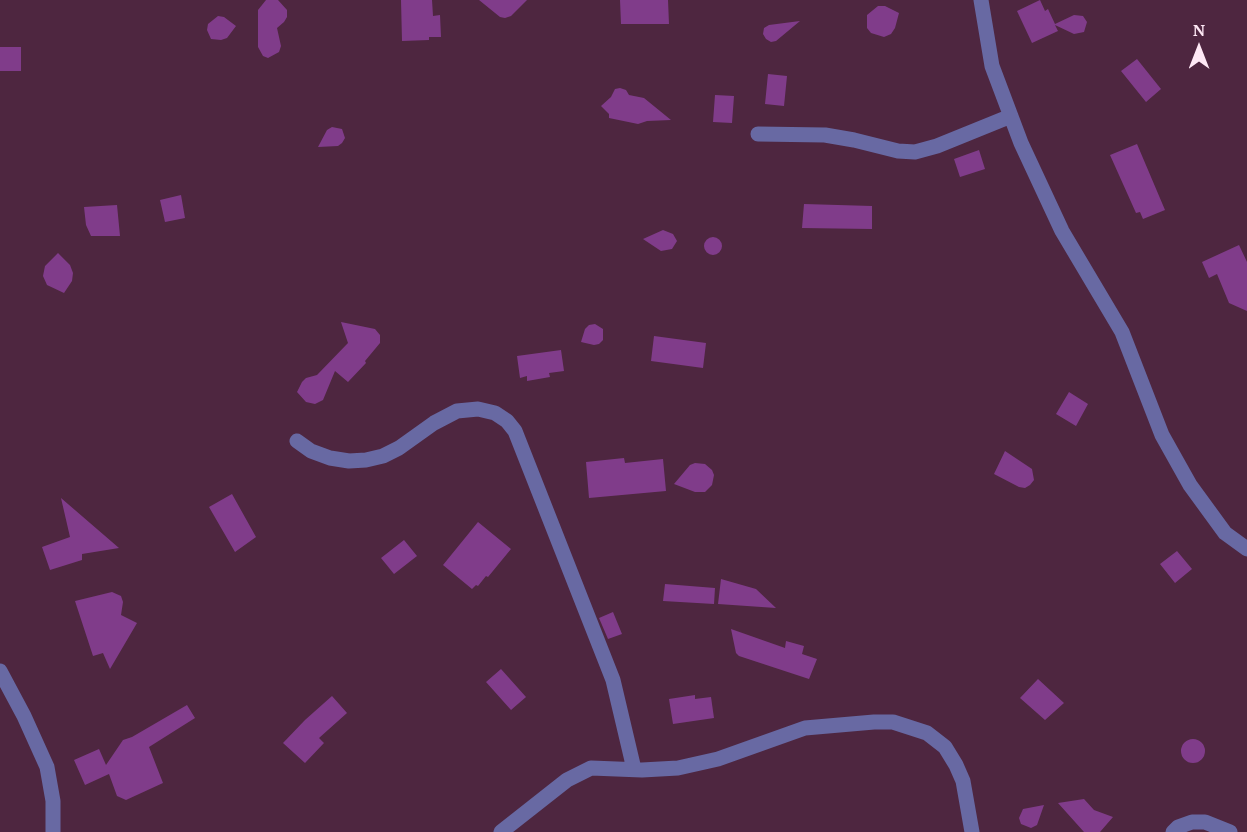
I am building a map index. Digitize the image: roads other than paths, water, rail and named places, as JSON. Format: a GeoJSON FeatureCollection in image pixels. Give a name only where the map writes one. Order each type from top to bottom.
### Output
{"type":"FeatureCollection","features":[{"type":"Feature","properties":{"kind":"street"},"geometry":{"type":"LineString","coordinates":[[981,0],[992,66],[1021,143],[1062,231],[1122,332],[1162,435],[1190,485],[1225,533],[1247,549]]}},
{"type":"Feature","properties":{"kind":"street"},"geometry":{"type":"LineString","coordinates":[[759,134],[825,135],[898,151],[915,152],[937,146],[1011,116]]}},
{"type":"Feature","properties":{"kind":"street"},"geometry":{"type":"LineString","coordinates":[[297,441],[311,451],[330,458],[349,461],[366,460],[383,456],[399,448],[439,420],[457,411],[478,409],[495,413],[507,421],[515,431],[613,680],[634,770]]}},
{"type":"Feature","properties":{"kind":"street"},"geometry":{"type":"LineString","coordinates":[[0,671],[47,767],[53,801],[53,832]]}},
{"type":"Feature","properties":{"kind":"street"},"geometry":{"type":"LineString","coordinates":[[501,832],[578,773],[599,768],[634,770],[678,768],[718,759],[805,728],[842,723],[893,722],[927,733],[945,747],[963,781],[972,832]]}},
{"type":"Feature","properties":{"kind":"street"},"geometry":{"type":"LineString","coordinates":[[1173,832],[1184,824],[1198,822],[1211,824],[1230,832]]}}]}
